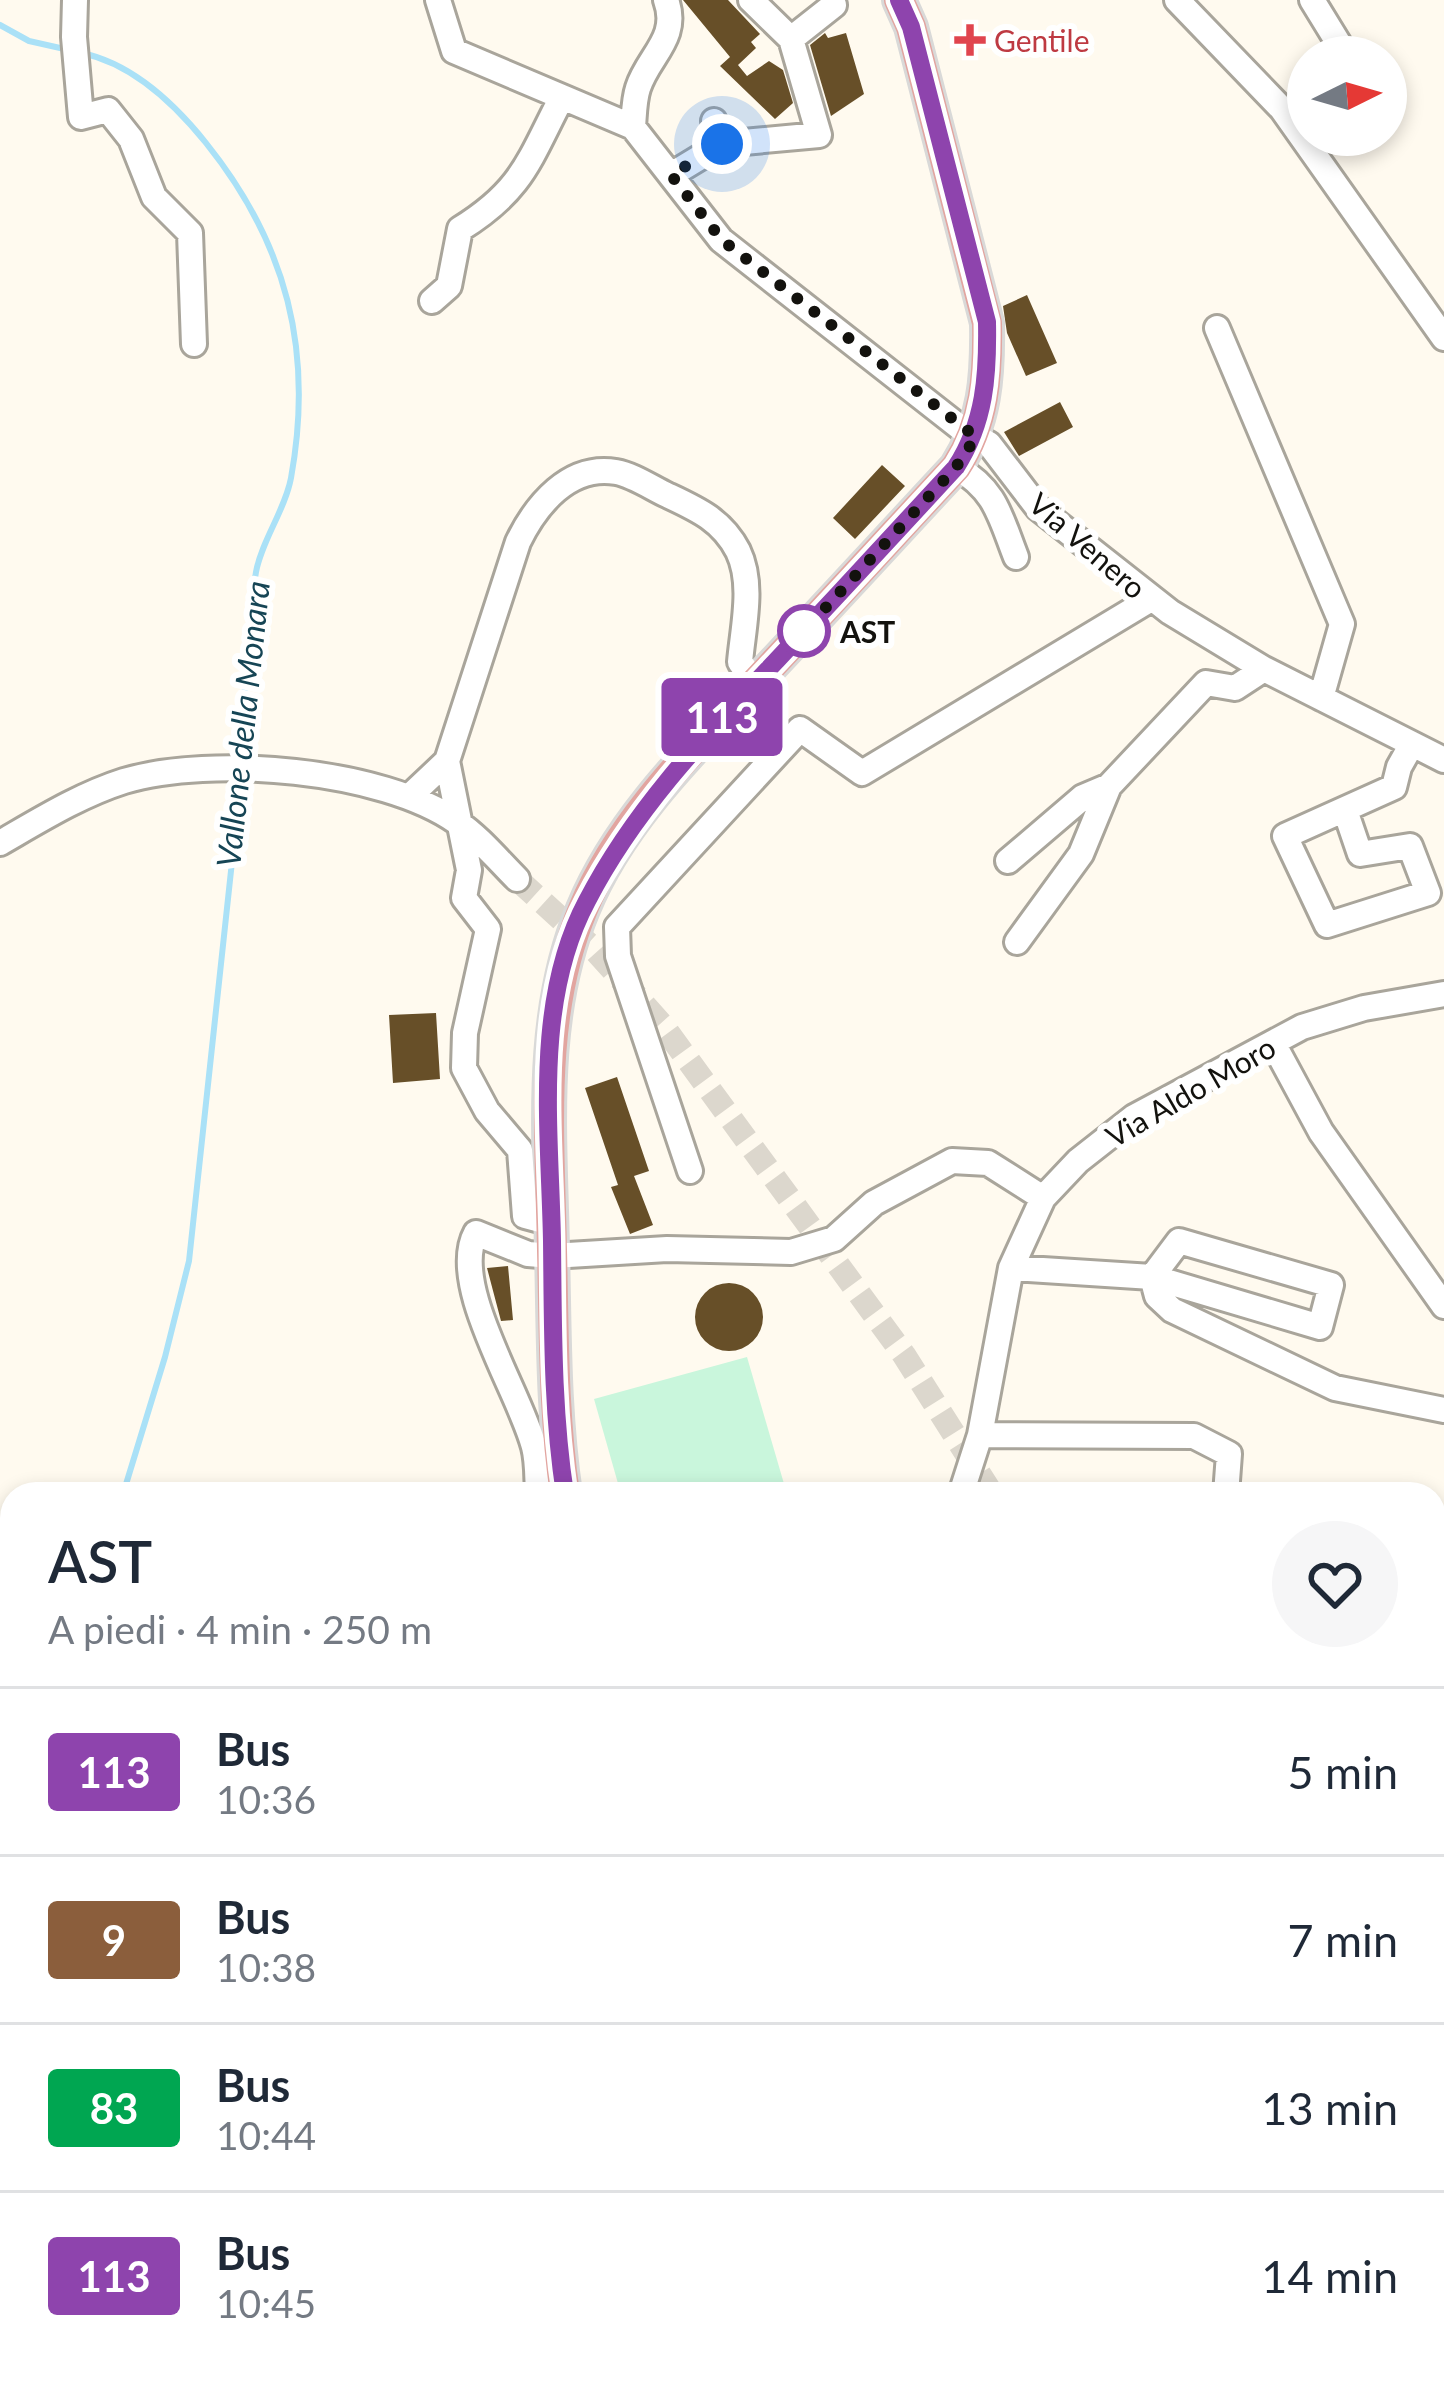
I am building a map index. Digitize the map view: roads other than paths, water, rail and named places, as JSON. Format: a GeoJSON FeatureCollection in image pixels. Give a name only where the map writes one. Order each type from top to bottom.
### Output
{"type":"FeatureCollection","features":[{"type":"Feature","properties":{"kind":"main road"},"geometry":{"type":"LineString","coordinates":[[563,1482],[556,1434],[549,1094],[552,1024],[565,956],[584,904],[623,838],[687,754],[956,467],[976,437],[988,368],[987,322],[911,27],[899,0]]}},
{"type":"Feature","properties":{"kind":"street"},"geometry":{"type":"LineString","coordinates":[[75,0],[81,117],[108,110],[131,139],[154,197],[190,233],[194,344]]}},
{"type":"Feature","properties":{"kind":"street","name":"Via Venero"},"geometry":{"type":"LineString","coordinates":[[438,0],[454,51],[633,127],[722,240],[989,444],[1038,508],[1151,599],[1264,669],[1444,760]]}},
{"type":"Feature","properties":{"kind":"street"},"geometry":{"type":"LineString","coordinates":[[633,127],[638,87],[664,45],[671,14],[666,0]]}},
{"type":"Feature","properties":{"kind":"street"},"geometry":{"type":"LineString","coordinates":[[671,175],[718,132],[819,135],[790,39],[751,0]]}},
{"type":"Feature","properties":{"kind":"street"},"geometry":{"type":"LineString","coordinates":[[1177,0],[1282,109],[1444,338]]}},
{"type":"Feature","properties":{"kind":"street"},"geometry":{"type":"LineString","coordinates":[[1312,0],[1333,36]]}},
{"type":"Feature","properties":{"kind":"street"},"geometry":{"type":"LineString","coordinates":[[790,39],[833,5]]}},
{"type":"Feature","properties":{"kind":"street"},"geometry":{"type":"LineString","coordinates":[[432,301],[449,286],[460,229],[517,185],[562,97]]}},
{"type":"Feature","properties":{"kind":"street"},"geometry":{"type":"LineString","coordinates":[[1217,328],[1342,623],[1321,698]]}},
{"type":"Feature","properties":{"kind":"street"},"geometry":{"type":"LineString","coordinates":[[956,467],[994,498],[1016,557]]}},
{"type":"Feature","properties":{"kind":"street"},"geometry":{"type":"LineString","coordinates":[[551,1223],[525,1216],[520,1150],[487,1111],[464,1067],[465,1033],[488,929],[464,898],[469,870],[447,761],[518,542],[533,511],[559,487],[587,473],[618,472],[722,526],[740,556],[746,589],[740,662],[755,683]]}},
{"type":"Feature","properties":{"kind":"street"},"geometry":{"type":"LineString","coordinates":[[690,1172],[618,956],[617,927],[800,729],[862,773],[1151,599]]}},
{"type":"Feature","properties":{"kind":"street"},"geometry":{"type":"LineString","coordinates":[[1017,942],[1081,854],[1109,786],[1206,683],[1235,688],[1264,669]]}},
{"type":"Feature","properties":{"kind":"street"},"geometry":{"type":"LineString","coordinates":[[1345,810],[1360,854],[1410,845],[1428,893],[1327,925],[1285,836],[1394,787],[1412,744]]}},
{"type":"Feature","properties":{"kind":"street"},"geometry":{"type":"LineString","coordinates":[[410,796],[447,761]]}},
{"type":"Feature","properties":{"kind":"street"},"geometry":{"type":"LineString","coordinates":[[0,843],[81,798],[126,781],[192,769],[295,772],[410,796],[458,822],[517,879]]}},
{"type":"Feature","properties":{"kind":"street"},"geometry":{"type":"LineString","coordinates":[[1008,861],[1083,797],[1109,786]]}},
{"type":"Feature","properties":{"kind":"street","name":"Via Aldo Moro"},"geometry":{"type":"LineString","coordinates":[[965,1482],[980,1435],[1011,1268],[1043,1198],[1107,1135],[1196,1081],[1329,1016],[1444,994]]}},
{"type":"Feature","properties":{"kind":"street"},"geometry":{"type":"LineString","coordinates":[[1273,1043],[1322,1132],[1444,1306]]}},
{"type":"Feature","properties":{"kind":"street"},"geometry":{"type":"LineString","coordinates":[[537,1482],[534,1448],[473,1286],[470,1245],[476,1233],[527,1254],[552,1256],[668,1249],[791,1252],[834,1240],[874,1203],[952,1161],[988,1163],[1043,1198]]}},
{"type":"Feature","properties":{"kind":"street"},"geometry":{"type":"LineString","coordinates":[[1011,1268],[1152,1277],[1320,1327],[1331,1285],[1179,1241],[1152,1277]]}},
{"type":"Feature","properties":{"kind":"street"},"geometry":{"type":"LineString","coordinates":[[1234,1301],[1243,1263]]}},
{"type":"Feature","properties":{"kind":"street"},"geometry":{"type":"LineString","coordinates":[[1152,1277],[1157,1296],[1172,1310],[1335,1388],[1444,1410]]}},
{"type":"Feature","properties":{"kind":"street"},"geometry":{"type":"LineString","coordinates":[[980,1435],[1194,1436],[1229,1454],[1227,1482]]}},
{"type":"Feature","properties":{"kind":"waterway","name":"Vallone della Monara"},"geometry":{"type":"LineString","coordinates":[[0,25],[29,41],[69,50]]}},
{"type":"Feature","properties":{"kind":"waterway","name":"Vallone della Monara"},"geometry":{"type":"LineString","coordinates":[[82,53],[118,66],[151,87],[206,143],[257,220],[288,301],[299,386],[297,431],[288,490],[256,572],[241,765]]}},
{"type":"Feature","properties":{"kind":"waterway","name":"Vallone della Monara"},"geometry":{"type":"LineString","coordinates":[[127,1482],[189,1261],[241,778]]}},
{"type":"Feature","properties":{"kind":"tunnel"},"geometry":{"type":"LineString","coordinates":[[517,879],[594,949],[663,1026],[904,1355],[984,1482]]}},
{"type":"Feature","properties":{"kind":"place","name":"Gentile"},"geometry":{"type":"Point","coordinates":[970,40]}},
{"type":"Feature","properties":{"kind":"place","name":"AST"},"geometry":{"type":"Point","coordinates":[804,631]}}]}
